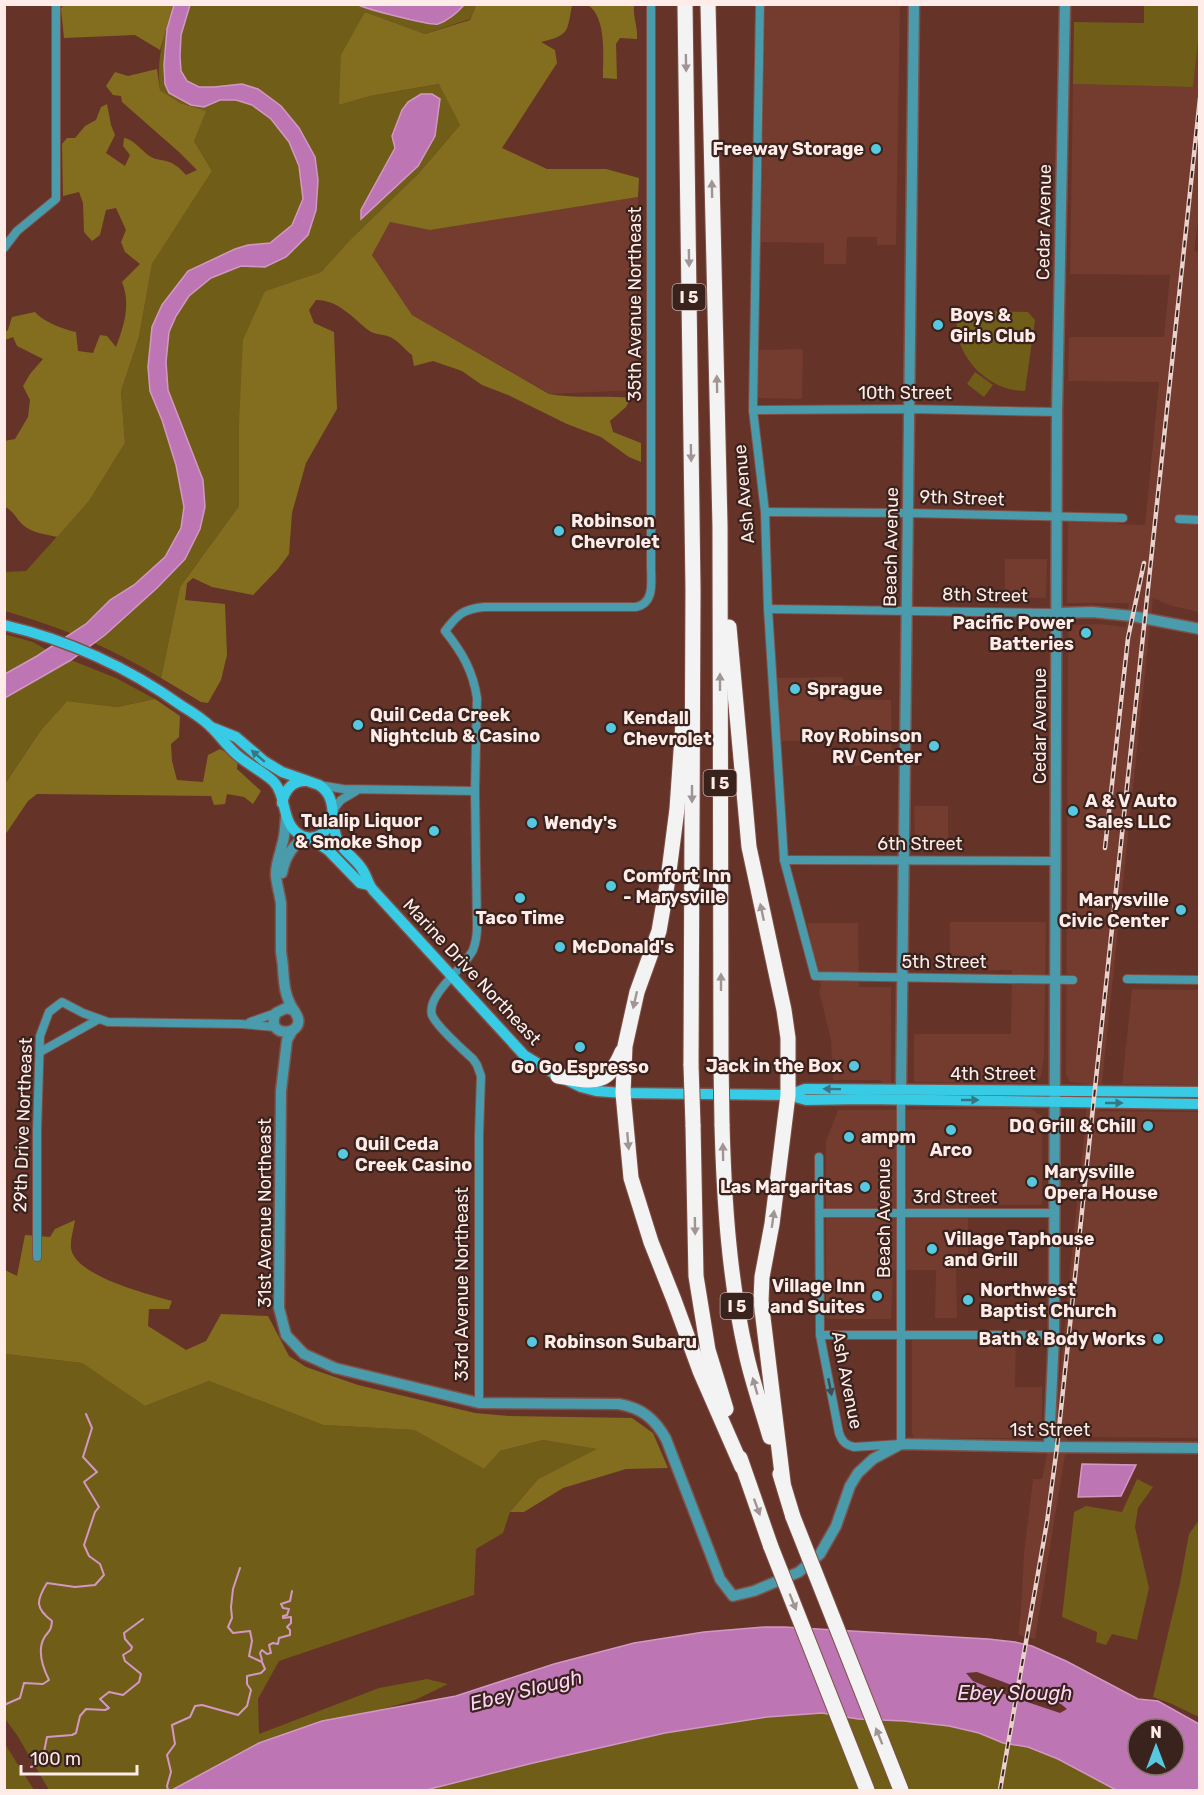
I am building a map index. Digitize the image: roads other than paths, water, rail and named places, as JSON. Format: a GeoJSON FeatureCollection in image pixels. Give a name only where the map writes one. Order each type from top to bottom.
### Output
{"type":"FeatureCollection","features":[{"type":"Feature","properties":{"kind":"highway","name":"I 5"},"geometry":{"type":"LineString","coordinates":[[685,4],[693,589],[691,1065],[696,1276],[708,1350],[742,1467],[867,1791]]}},
{"type":"Feature","properties":{"kind":"highway","name":"I 5"},"geometry":{"type":"LineString","coordinates":[[708,4],[720,526],[722,1124],[724,1183],[732,1275],[746,1353],[793,1517],[901,1791]]}},
{"type":"Feature","properties":{"kind":"highway"},"geometry":{"type":"LineString","coordinates":[[720,526],[749,847],[785,1016],[788,1049],[788,1095],[772,1224],[762,1277],[761,1301],[783,1482]]}},
{"type":"Feature","properties":{"kind":"highway"},"geometry":{"type":"LineString","coordinates":[[693,589],[677,809],[668,879],[659,931],[637,992],[625,1046],[623,1093],[631,1178],[651,1242],[700,1371],[742,1467]]}},
{"type":"Feature","properties":{"kind":"highway"},"geometry":{"type":"LineString","coordinates":[[558,1076],[594,1081],[608,1076],[616,1067],[625,1046]]}},
{"type":"Feature","properties":{"kind":"main road"},"geometry":{"type":"LineString","coordinates":[[4,625],[66,643],[141,680],[195,715],[211,727],[236,754],[273,782],[278,790],[286,818],[294,830],[308,837],[317,837],[323,833],[332,821],[333,813],[328,793],[319,785],[282,772],[264,761],[236,737],[211,727]]}},
{"type":"Feature","properties":{"kind":"main road"},"geometry":{"type":"LineString","coordinates":[[282,803],[290,786],[296,782],[307,781]]}},
{"type":"Feature","properties":{"kind":"main road","name":"Marine Drive Northeast"},"geometry":{"type":"LineString","coordinates":[[333,813],[338,842],[363,870],[369,885],[521,1053],[581,1087],[596,1091],[623,1093]]}},
{"type":"Feature","properties":{"kind":"main road","name":"Marine Drive Northeast"},"geometry":{"type":"LineString","coordinates":[[308,837],[328,850],[360,883],[369,885]]}},
{"type":"Feature","properties":{"kind":"main road","name":"4th Street"},"geometry":{"type":"LineString","coordinates":[[623,1093],[788,1095],[805,1089],[901,1094],[1055,1096],[1160,1104],[1200,1104]]}},
{"type":"Feature","properties":{"kind":"main road","name":"4th Street"},"geometry":{"type":"LineString","coordinates":[[1055,1096],[1095,1092],[1200,1092]]}},
{"type":"Feature","properties":{"kind":"main road"},"geometry":{"type":"LineString","coordinates":[[1160,1104],[1170,1099],[1200,1099]]}},
{"type":"Feature","properties":{"kind":"street"},"geometry":{"type":"LineString","coordinates":[[4,248],[17,231],[57,200],[56,4]]}},
{"type":"Feature","properties":{"kind":"street","name":"35th Avenue Northeast"},"geometry":{"type":"LineString","coordinates":[[445,631],[461,613],[470,608],[636,607],[646,603],[651,592],[651,4]]}},
{"type":"Feature","properties":{"kind":"street","name":"Ash Avenue"},"geometry":{"type":"LineString","coordinates":[[760,4],[753,410],[765,512],[768,609],[784,860],[815,976]]}},
{"type":"Feature","properties":{"kind":"street","name":"Beach Avenue"},"geometry":{"type":"LineString","coordinates":[[901,1444],[902,978],[914,4]]}},
{"type":"Feature","properties":{"kind":"street","name":"Cedar Avenue"},"geometry":{"type":"LineString","coordinates":[[1049,1447],[1054,1335],[1057,412],[1065,4]]}},
{"type":"Feature","properties":{"kind":"street","name":"10th Street"},"geometry":{"type":"LineString","coordinates":[[753,410],[909,409],[1057,412]]}},
{"type":"Feature","properties":{"kind":"street","name":"9th Street"},"geometry":{"type":"LineString","coordinates":[[765,512],[1123,518]]}},
{"type":"Feature","properties":{"kind":"street"},"geometry":{"type":"LineString","coordinates":[[1179,519],[1200,520]]}},
{"type":"Feature","properties":{"kind":"street","name":"8th Street"},"geometry":{"type":"LineString","coordinates":[[768,609],[1092,612],[1132,616],[1200,629]]}},
{"type":"Feature","properties":{"kind":"street","name":"33rd Avenue Northeast"},"geometry":{"type":"LineString","coordinates":[[445,631],[465,658],[475,684],[477,698],[475,791],[477,927],[476,939],[468,957],[436,997],[432,1005],[432,1015],[473,1059],[481,1076],[478,1404]]}},
{"type":"Feature","properties":{"kind":"street"},"geometry":{"type":"LineString","coordinates":[[319,785],[357,789],[475,791]]}},
{"type":"Feature","properties":{"kind":"street"},"geometry":{"type":"LineString","coordinates":[[333,813],[346,796],[357,789]]}},
{"type":"Feature","properties":{"kind":"street"},"geometry":{"type":"LineString","coordinates":[[40,1052],[99,1018],[108,1022],[241,1024],[276,1028],[284,1032],[295,1028],[298,1020],[285,990],[279,888],[276,877],[286,818]]}},
{"type":"Feature","properties":{"kind":"street"},"geometry":{"type":"LineString","coordinates":[[279,888],[287,856],[299,841],[308,837]]}},
{"type":"Feature","properties":{"kind":"street","name":"6th Street"},"geometry":{"type":"LineString","coordinates":[[784,860],[1056,861]]}},
{"type":"Feature","properties":{"kind":"street"},"geometry":{"type":"LineString","coordinates":[[276,1028],[273,1021],[277,1011],[277,976],[281,952]]}},
{"type":"Feature","properties":{"kind":"street","name":"5th Street"},"geometry":{"type":"LineString","coordinates":[[815,976],[1072,980]]}},
{"type":"Feature","properties":{"kind":"street"},"geometry":{"type":"LineString","coordinates":[[1127,980],[1200,980]]}},
{"type":"Feature","properties":{"kind":"street","name":"29th Drive Northeast"},"geometry":{"type":"LineString","coordinates":[[37,1257],[36,1130],[40,1036],[49,1011],[62,1002],[99,1018]]}},
{"type":"Feature","properties":{"kind":"street"},"geometry":{"type":"LineString","coordinates":[[241,1024],[286,1008],[293,1010]]}},
{"type":"Feature","properties":{"kind":"street","name":"31st Avenue Northeast"},"geometry":{"type":"LineString","coordinates":[[276,1028],[279,1040],[278,1072],[281,1091]]}},
{"type":"Feature","properties":{"kind":"street","name":"31st Avenue Northeast"},"geometry":{"type":"LineString","coordinates":[[292,1030],[287,1040],[281,1091],[279,1308],[286,1335],[304,1354],[335,1368],[478,1404]]}},
{"type":"Feature","properties":{"kind":"street","name":"Ash Avenue"},"geometry":{"type":"LineString","coordinates":[[819,1157],[820,1335],[841,1438],[847,1445],[854,1447],[901,1444]]}},
{"type":"Feature","properties":{"kind":"street","name":"3rd Street"},"geometry":{"type":"LineString","coordinates":[[820,1213],[1055,1213]]}},
{"type":"Feature","properties":{"kind":"street"},"geometry":{"type":"LineString","coordinates":[[820,1335],[1054,1335]]}},
{"type":"Feature","properties":{"kind":"street"},"geometry":{"type":"LineString","coordinates":[[478,1404],[619,1404],[633,1406],[644,1413],[659,1426],[666,1439],[720,1579],[733,1596],[754,1591],[799,1572],[820,1554],[836,1526],[850,1486],[858,1473],[873,1459],[901,1444]]}},
{"type":"Feature","properties":{"kind":"street","name":"1st Street"},"geometry":{"type":"LineString","coordinates":[[901,1444],[1200,1448]]}},
{"type":"Feature","properties":{"kind":"water"},"geometry":{"type":"Polygon","coordinates":[[[174,5],[190,5],[181,35],[180,56],[181,71],[187,81],[199,87],[242,84],[258,89],[281,106],[299,128],[315,157],[318,180],[316,210],[308,235],[286,257],[265,267],[241,266],[211,278],[189,296],[169,332],[166,362],[168,390],[203,480],[205,507],[200,529],[185,559],[105,635],[71,660],[5,698],[5,674],[86,624],[110,600],[134,585],[165,557],[181,528],[184,507],[176,465],[150,391],[148,367],[152,327],[162,305],[188,271],[235,249],[270,243],[292,225],[303,199],[299,166],[289,142],[271,119],[252,105],[236,100],[220,100],[204,107],[191,105],[169,93],[165,84],[164,65],[167,29],[174,5]]]}},
{"type":"Feature","properties":{"kind":"water"},"geometry":{"type":"Polygon","coordinates":[[[359,5],[464,5],[446,20],[433,24],[398,17],[359,5]]]}},
{"type":"Feature","properties":{"kind":"water"},"geometry":{"type":"Polygon","coordinates":[[[421,94],[432,94],[440,99],[435,136],[418,166],[361,219],[361,210],[395,148],[392,136],[402,110],[408,102],[421,94]]]}},
{"type":"Feature","properties":{"kind":"water"},"geometry":{"type":"Polygon","coordinates":[[[1082,1464],[1136,1465],[1121,1496],[1078,1497],[1082,1464]]]}},
{"type":"Feature","properties":{"kind":"water","name":"Ebey Slough"},"geometry":{"type":"Polygon","coordinates":[[[784,1627],[988,1639],[1032,1646],[1138,1699],[1158,1701],[1199,1724],[1199,1790],[1116,1790],[1058,1759],[1028,1747],[1003,1743],[979,1733],[949,1726],[858,1719],[822,1713],[767,1717],[665,1733],[426,1790],[172,1790],[259,1743],[322,1721],[456,1696],[554,1664],[634,1643],[704,1632],[784,1627]]]}},
{"type":"Feature","properties":{"kind":"waterway"},"geometry":{"type":"LineString","coordinates":[[4,1705],[20,1698],[24,1683],[43,1684],[49,1680],[43,1665],[41,1648],[52,1621],[42,1612],[39,1604],[47,1583],[75,1587],[95,1585],[104,1575],[100,1564],[89,1556],[84,1545],[95,1512],[99,1507],[84,1482],[97,1472],[83,1457],[92,1428],[86,1414]]}},
{"type":"Feature","properties":{"kind":"waterway"},"geometry":{"type":"LineString","coordinates":[[168,1790],[171,1772],[167,1755],[175,1744],[172,1725],[190,1717],[195,1706],[202,1705],[238,1715],[247,1706],[251,1690],[247,1684],[247,1676],[261,1673],[265,1669],[262,1662],[249,1656],[252,1641],[250,1631],[233,1633],[228,1627],[232,1618],[233,1589],[240,1568]]}},
{"type":"Feature","properties":{"kind":"waterway"},"geometry":{"type":"LineString","coordinates":[[262,1660],[260,1653],[262,1650],[267,1654],[271,1653],[269,1645],[278,1644],[279,1638],[290,1635],[287,1627],[291,1623],[291,1617],[283,1618],[289,1609],[283,1608],[281,1604],[290,1601],[292,1591]]}},
{"type":"Feature","properties":{"kind":"waterway"},"geometry":{"type":"LineString","coordinates":[[31,1767],[42,1762],[47,1737],[76,1733],[80,1716],[86,1709],[105,1710],[109,1708],[100,1699],[109,1692],[123,1695],[139,1682],[141,1674],[125,1661],[123,1655],[132,1647],[125,1639],[124,1633],[143,1619]]}},
{"type":"Feature","properties":{"kind":"railway"},"geometry":{"type":"LineString","coordinates":[[1000,1790],[1047,1522],[1057,1447],[1200,98]]}},
{"type":"Feature","properties":{"kind":"railway"},"geometry":{"type":"LineString","coordinates":[[1105,848],[1128,638],[1144,563]]}},
{"type":"Feature","properties":{"kind":"place","name":"Freeway Storage"},"geometry":{"type":"Point","coordinates":[876,149]}},
{"type":"Feature","properties":{"kind":"place","name":"Boys & Girls Club"},"geometry":{"type":"Point","coordinates":[938,325]}},
{"type":"Feature","properties":{"kind":"place","name":"Robinson Chevrolet"},"geometry":{"type":"Point","coordinates":[559,531]}},
{"type":"Feature","properties":{"kind":"place","name":"Pacific Power Batteries"},"geometry":{"type":"Point","coordinates":[1086,633]}},
{"type":"Feature","properties":{"kind":"place","name":"Sprague"},"geometry":{"type":"Point","coordinates":[795,689]}},
{"type":"Feature","properties":{"kind":"place","name":"Quil Ceda Creek Nightclub & Casino"},"geometry":{"type":"Point","coordinates":[358,725]}},
{"type":"Feature","properties":{"kind":"place","name":"Kendall Chevrolet"},"geometry":{"type":"Point","coordinates":[611,728]}},
{"type":"Feature","properties":{"kind":"place","name":"Roy Robinson RV Center"},"geometry":{"type":"Point","coordinates":[934,746]}},
{"type":"Feature","properties":{"kind":"place","name":"A & V Auto Sales LLC"},"geometry":{"type":"Point","coordinates":[1073,811]}},
{"type":"Feature","properties":{"kind":"place","name":"Wendy's"},"geometry":{"type":"Point","coordinates":[532,823]}},
{"type":"Feature","properties":{"kind":"place","name":"Tulalip Liquor & Smoke Shop"},"geometry":{"type":"Point","coordinates":[434,831]}},
{"type":"Feature","properties":{"kind":"place","name":"Comfort Inn - Marysville"},"geometry":{"type":"Point","coordinates":[611,886]}},
{"type":"Feature","properties":{"kind":"place","name":"Taco Time"},"geometry":{"type":"Point","coordinates":[520,898]}},
{"type":"Feature","properties":{"kind":"place","name":"Marysville Civic Center"},"geometry":{"type":"Point","coordinates":[1181,910]}},
{"type":"Feature","properties":{"kind":"place","name":"McDonald's"},"geometry":{"type":"Point","coordinates":[560,947]}},
{"type":"Feature","properties":{"kind":"place","name":"Go Go Espresso"},"geometry":{"type":"Point","coordinates":[580,1047]}},
{"type":"Feature","properties":{"kind":"place","name":"Jack in the Box"},"geometry":{"type":"Point","coordinates":[854,1066]}},
{"type":"Feature","properties":{"kind":"place","name":"DQ Grill & Chill"},"geometry":{"type":"Point","coordinates":[1148,1126]}},
{"type":"Feature","properties":{"kind":"place","name":"Arco"},"geometry":{"type":"Point","coordinates":[951,1130]}},
{"type":"Feature","properties":{"kind":"place","name":"ampm"},"geometry":{"type":"Point","coordinates":[849,1137]}},
{"type":"Feature","properties":{"kind":"place","name":"Quil Ceda Creek Casino"},"geometry":{"type":"Point","coordinates":[343,1154]}},
{"type":"Feature","properties":{"kind":"place","name":"Marysville Opera House"},"geometry":{"type":"Point","coordinates":[1032,1182]}},
{"type":"Feature","properties":{"kind":"place","name":"Las Margaritas"},"geometry":{"type":"Point","coordinates":[865,1187]}},
{"type":"Feature","properties":{"kind":"place","name":"Village Taphouse and Grill"},"geometry":{"type":"Point","coordinates":[932,1249]}},
{"type":"Feature","properties":{"kind":"place","name":"Village Inn and Suites"},"geometry":{"type":"Point","coordinates":[877,1296]}},
{"type":"Feature","properties":{"kind":"place","name":"Northwest Baptist Church"},"geometry":{"type":"Point","coordinates":[968,1300]}},
{"type":"Feature","properties":{"kind":"place","name":"Bath & Body Works"},"geometry":{"type":"Point","coordinates":[1158,1339]}},
{"type":"Feature","properties":{"kind":"place","name":"Robinson Subaru"},"geometry":{"type":"Point","coordinates":[532,1342]}}]}
